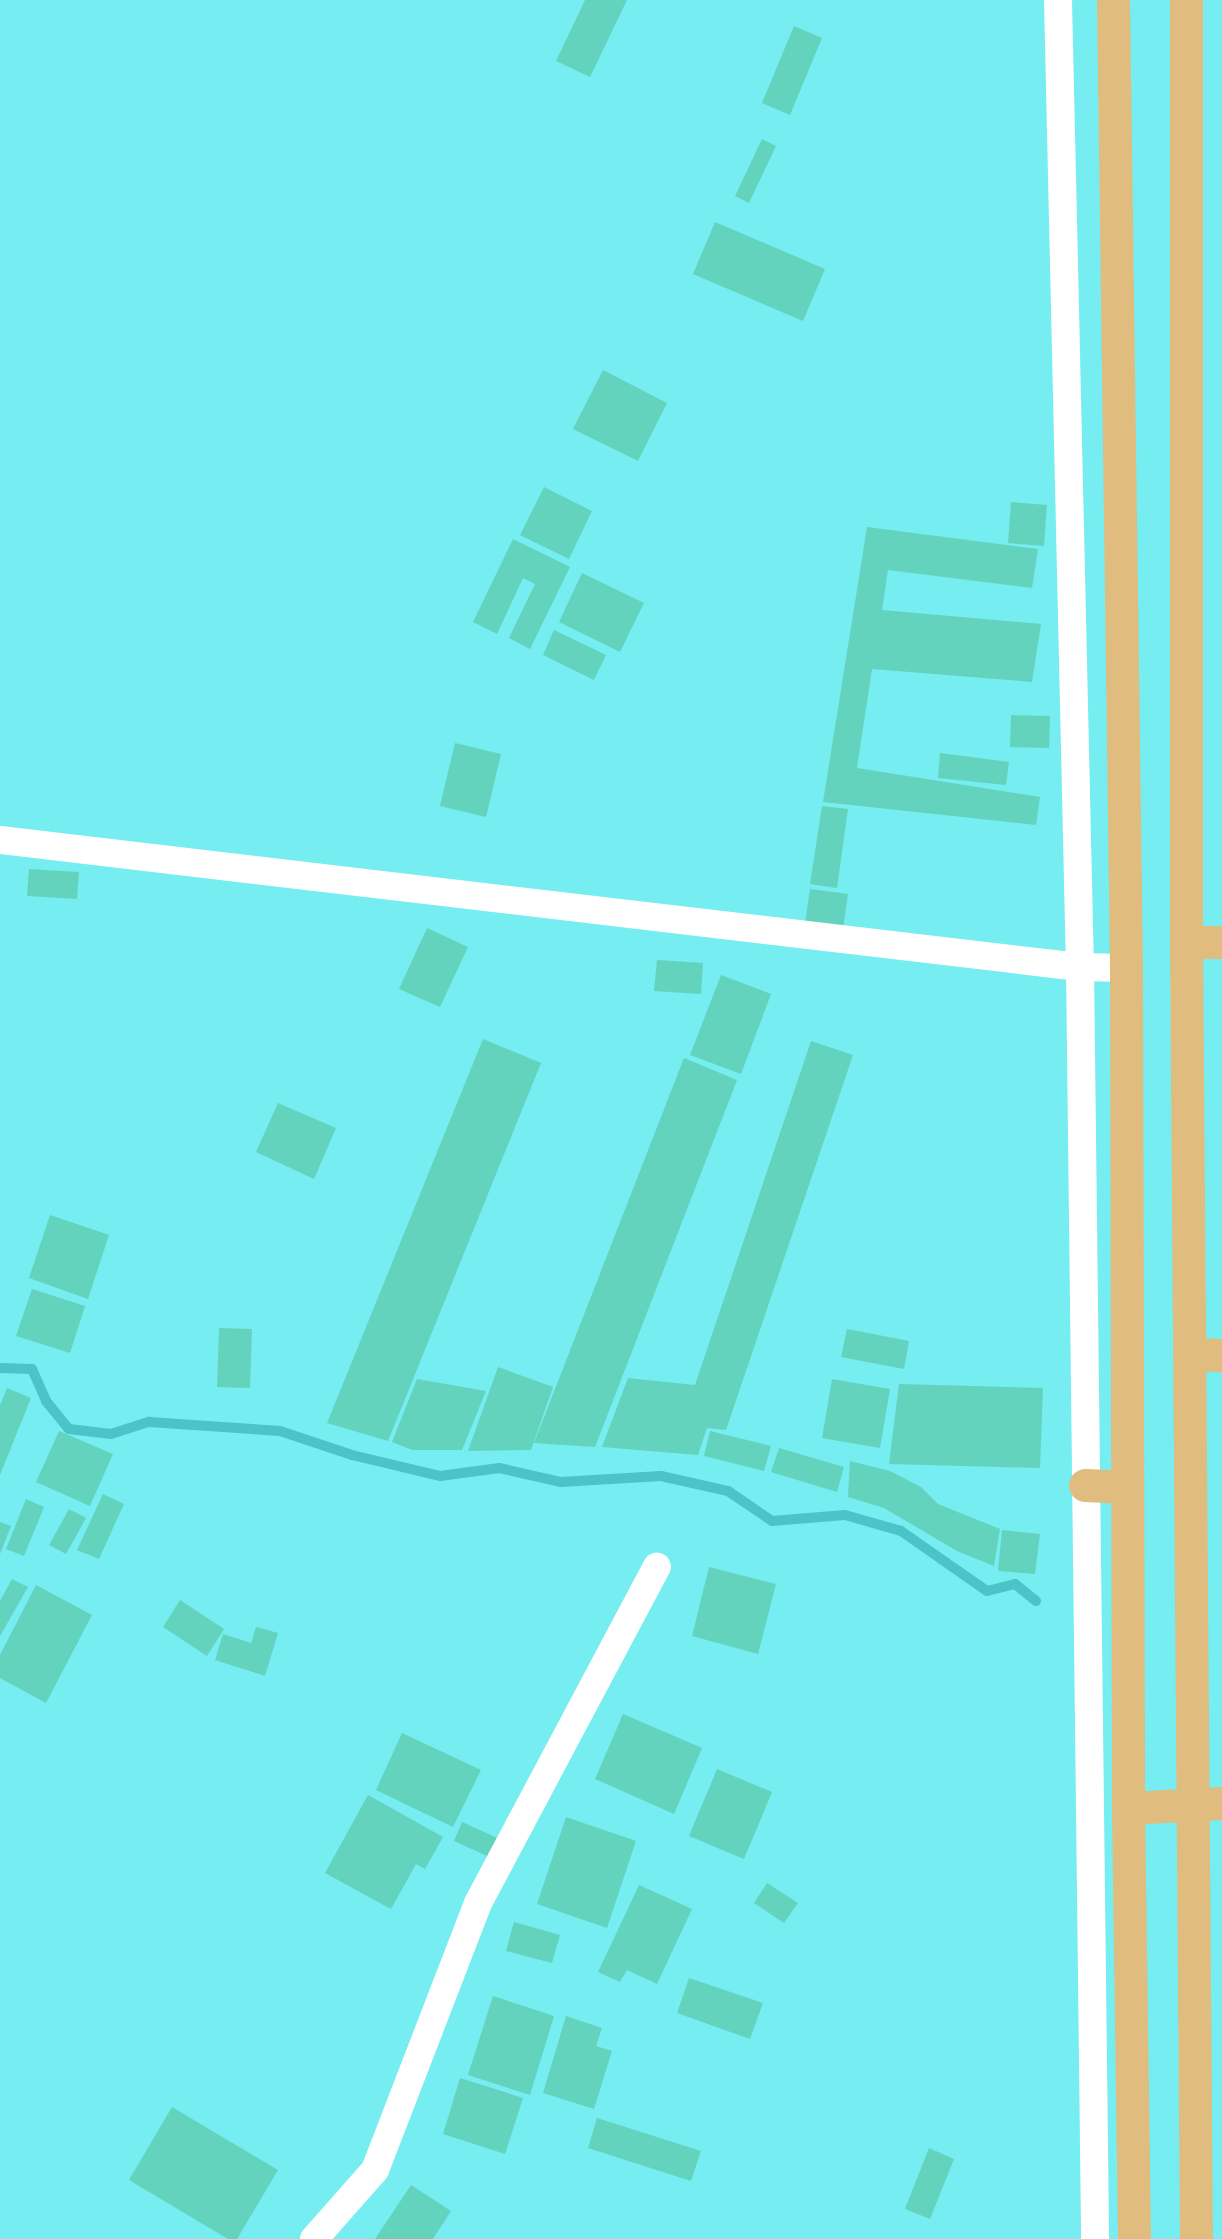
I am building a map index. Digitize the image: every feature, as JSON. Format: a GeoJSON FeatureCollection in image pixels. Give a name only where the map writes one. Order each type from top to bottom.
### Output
{"type":"FeatureCollection","features":[{"type":"Feature","properties":{"kind":"highway"},"geometry":{"type":"LineString","coordinates":[[1113,0],[1126,968],[1128,1808],[1134,2239]]}},
{"type":"Feature","properties":{"kind":"highway"},"geometry":{"type":"LineString","coordinates":[[1186,0],[1188,1354],[1207,1804],[1196,2239]]}},
{"type":"Feature","properties":{"kind":"highway"},"geometry":{"type":"LineString","coordinates":[[1186,942],[1222,942]]}},
{"type":"Feature","properties":{"kind":"highway"},"geometry":{"type":"LineString","coordinates":[[1188,1354],[1222,1355]]}},
{"type":"Feature","properties":{"kind":"highway"},"geometry":{"type":"LineString","coordinates":[[1086,1485],[1126,1487]]}},
{"type":"Feature","properties":{"kind":"highway"},"geometry":{"type":"LineString","coordinates":[[1128,1808],[1207,1804]]}},
{"type":"Feature","properties":{"kind":"street"},"geometry":{"type":"LineString","coordinates":[[1058,0],[1080,968],[1095,2239]]}},
{"type":"Feature","properties":{"kind":"street"},"geometry":{"type":"LineString","coordinates":[[0,840],[1080,968],[1126,968]]}},
{"type":"Feature","properties":{"kind":"street"},"geometry":{"type":"LineString","coordinates":[[314,2239],[375,2170],[478,1903],[657,1567]]}},
{"type":"Feature","properties":{"kind":"building"},"geometry":{"type":"Polygon","coordinates":[[[585,0],[627,0],[590,77],[556,61],[585,0]]]}},
{"type":"Feature","properties":{"kind":"building"},"geometry":{"type":"Polygon","coordinates":[[[794,26],[822,38],[790,115],[762,103],[794,26]]]}},
{"type":"Feature","properties":{"kind":"building"},"geometry":{"type":"Polygon","coordinates":[[[762,139],[776,146],[749,203],[735,196],[762,139]]]}},
{"type":"Feature","properties":{"kind":"building"},"geometry":{"type":"Polygon","coordinates":[[[715,222],[825,269],[803,321],[693,274],[715,222]]]}},
{"type":"Feature","properties":{"kind":"building"},"geometry":{"type":"Polygon","coordinates":[[[603,370],[667,403],[638,461],[573,429],[603,370]]]}},
{"type":"Feature","properties":{"kind":"building"},"geometry":{"type":"Polygon","coordinates":[[[544,487],[592,511],[569,559],[520,535],[544,487]]]}},
{"type":"Feature","properties":{"kind":"building"},"geometry":{"type":"Polygon","coordinates":[[[1011,502],[1047,505],[1044,546],[1008,543],[1011,502]]]}},
{"type":"Feature","properties":{"kind":"building"},"geometry":{"type":"Polygon","coordinates":[[[867,527],[1038,549],[1032,588],[888,570],[882,610],[1041,624],[1032,682],[872,669],[857,768],[1040,797],[1036,825],[823,802],[867,527]]]}},
{"type":"Feature","properties":{"kind":"building"},"geometry":{"type":"Polygon","coordinates":[[[513,539],[570,567],[530,649],[509,638],[535,584],[523,578],[497,634],[473,622],[513,539]]]}},
{"type":"Feature","properties":{"kind":"building"},"geometry":{"type":"Polygon","coordinates":[[[582,573],[644,603],[620,652],[559,622],[582,573]]]}},
{"type":"Feature","properties":{"kind":"building"},"geometry":{"type":"Polygon","coordinates":[[[554,630],[606,655],[594,680],[543,655],[554,630]]]}},
{"type":"Feature","properties":{"kind":"building"},"geometry":{"type":"Polygon","coordinates":[[[1011,715],[1050,716],[1049,748],[1010,747],[1011,715]]]}},
{"type":"Feature","properties":{"kind":"building"},"geometry":{"type":"Polygon","coordinates":[[[455,743],[501,754],[486,817],[440,806],[455,743]]]}},
{"type":"Feature","properties":{"kind":"building"},"geometry":{"type":"Polygon","coordinates":[[[940,753],[1009,762],[1006,785],[938,778],[940,753]]]}},
{"type":"Feature","properties":{"kind":"building"},"geometry":{"type":"Polygon","coordinates":[[[822,806],[848,809],[837,888],[810,884],[822,806]]]}},
{"type":"Feature","properties":{"kind":"building"},"geometry":{"type":"Polygon","coordinates":[[[29,869],[79,872],[77,899],[27,896],[29,869]]]}},
{"type":"Feature","properties":{"kind":"building"},"geometry":{"type":"Polygon","coordinates":[[[810,889],[848,894],[842,935],[804,930],[810,889]]]}},
{"type":"Feature","properties":{"kind":"building"},"geometry":{"type":"Polygon","coordinates":[[[427,928],[468,947],[440,1007],[399,989],[427,928]]]}},
{"type":"Feature","properties":{"kind":"building"},"geometry":{"type":"Polygon","coordinates":[[[657,960],[703,963],[701,994],[654,991],[657,960]]]}},
{"type":"Feature","properties":{"kind":"building"},"geometry":{"type":"Polygon","coordinates":[[[721,975],[771,994],[741,1074],[690,1055],[721,975]]]}},
{"type":"Feature","properties":{"kind":"building"},"geometry":{"type":"Polygon","coordinates":[[[483,1039],[541,1063],[388,1441],[327,1423],[483,1039]]]}},
{"type":"Feature","properties":{"kind":"building"},"geometry":{"type":"Polygon","coordinates":[[[811,1041],[853,1055],[726,1430],[707,1428],[698,1455],[602,1447],[628,1378],[695,1385],[811,1041]]]}},
{"type":"Feature","properties":{"kind":"building"},"geometry":{"type":"Polygon","coordinates":[[[684,1058],[737,1080],[595,1447],[534,1443],[684,1058]]]}},
{"type":"Feature","properties":{"kind":"building"},"geometry":{"type":"Polygon","coordinates":[[[278,1103],[336,1128],[314,1179],[256,1152],[278,1103]]]}},
{"type":"Feature","properties":{"kind":"building"},"geometry":{"type":"Polygon","coordinates":[[[50,1215],[109,1235],[88,1299],[29,1278],[50,1215]]]}},
{"type":"Feature","properties":{"kind":"building"},"geometry":{"type":"Polygon","coordinates":[[[32,1289],[85,1306],[70,1353],[16,1336],[32,1289]]]}},
{"type":"Feature","properties":{"kind":"building"},"geometry":{"type":"Polygon","coordinates":[[[219,1328],[252,1329],[250,1388],[217,1387],[219,1328]]]}},
{"type":"Feature","properties":{"kind":"building"},"geometry":{"type":"Polygon","coordinates":[[[847,1329],[909,1341],[904,1369],[841,1357],[847,1329]]]}},
{"type":"Feature","properties":{"kind":"building"},"geometry":{"type":"Polygon","coordinates":[[[498,1367],[553,1387],[531,1450],[468,1451],[498,1367]]]}},
{"type":"Feature","properties":{"kind":"building"},"geometry":{"type":"Polygon","coordinates":[[[417,1379],[486,1391],[462,1450],[412,1450],[392,1442],[417,1379]]]}},
{"type":"Feature","properties":{"kind":"building"},"geometry":{"type":"Polygon","coordinates":[[[832,1379],[890,1389],[880,1448],[822,1438],[832,1379]]]}},
{"type":"Feature","properties":{"kind":"building"},"geometry":{"type":"Polygon","coordinates":[[[899,1384],[1043,1388],[1040,1468],[889,1464],[899,1384]]]}},
{"type":"Feature","properties":{"kind":"building"},"geometry":{"type":"Polygon","coordinates":[[[7,1388],[31,1398],[0,1475],[0,1405],[7,1388]]]}},
{"type":"Feature","properties":{"kind":"building"},"geometry":{"type":"Polygon","coordinates":[[[59,1431],[113,1454],[90,1506],[36,1482],[59,1431]]]}},
{"type":"Feature","properties":{"kind":"building"},"geometry":{"type":"Polygon","coordinates":[[[710,1431],[771,1446],[764,1471],[704,1456],[710,1431]]]}},
{"type":"Feature","properties":{"kind":"building"},"geometry":{"type":"Polygon","coordinates":[[[779,1448],[844,1467],[837,1492],[771,1472],[779,1448]]]}},
{"type":"Feature","properties":{"kind":"building"},"geometry":{"type":"Polygon","coordinates":[[[850,1461],[890,1471],[921,1487],[938,1504],[1000,1529],[994,1566],[957,1551],[884,1508],[848,1497],[850,1461]]]}},
{"type":"Feature","properties":{"kind":"building"},"geometry":{"type":"Polygon","coordinates":[[[103,1494],[124,1504],[99,1559],[77,1550],[103,1494]]]}},
{"type":"Feature","properties":{"kind":"building"},"geometry":{"type":"Polygon","coordinates":[[[26,1499],[44,1507],[24,1556],[6,1549],[26,1499]]]}},
{"type":"Feature","properties":{"kind":"building"},"geometry":{"type":"Polygon","coordinates":[[[69,1509],[86,1518],[66,1554],[49,1545],[69,1509]]]}},
{"type":"Feature","properties":{"kind":"building"},"geometry":{"type":"Polygon","coordinates":[[[0,1522],[11,1526],[0,1554],[0,1522]]]}},
{"type":"Feature","properties":{"kind":"building"},"geometry":{"type":"Polygon","coordinates":[[[1002,1530],[1040,1534],[1035,1574],[998,1571],[1002,1530]]]}},
{"type":"Feature","properties":{"kind":"building"},"geometry":{"type":"Polygon","coordinates":[[[709,1567],[776,1584],[758,1654],[692,1636],[709,1567]]]}},
{"type":"Feature","properties":{"kind":"building"},"geometry":{"type":"Polygon","coordinates":[[[12,1579],[28,1587],[0,1636],[0,1601],[12,1579]]]}},
{"type":"Feature","properties":{"kind":"building"},"geometry":{"type":"Polygon","coordinates":[[[36,1585],[92,1615],[46,1703],[0,1678],[0,1655],[36,1585]]]}},
{"type":"Feature","properties":{"kind":"building"},"geometry":{"type":"Polygon","coordinates":[[[180,1600],[224,1629],[207,1656],[163,1627],[180,1600]]]}},
{"type":"Feature","properties":{"kind":"building"},"geometry":{"type":"Polygon","coordinates":[[[256,1627],[278,1633],[265,1676],[215,1660],[223,1634],[251,1643],[256,1627]]]}},
{"type":"Feature","properties":{"kind":"building"},"geometry":{"type":"Polygon","coordinates":[[[623,1714],[702,1748],[674,1814],[595,1779],[623,1714]]]}},
{"type":"Feature","properties":{"kind":"building"},"geometry":{"type":"Polygon","coordinates":[[[402,1733],[481,1770],[453,1827],[376,1790],[402,1733]]]}},
{"type":"Feature","properties":{"kind":"building"},"geometry":{"type":"Polygon","coordinates":[[[717,1769],[772,1792],[744,1859],[689,1836],[717,1769]]]}},
{"type":"Feature","properties":{"kind":"building"},"geometry":{"type":"Polygon","coordinates":[[[368,1795],[443,1837],[425,1869],[416,1864],[391,1909],[325,1873],[368,1795]]]}},
{"type":"Feature","properties":{"kind":"building"},"geometry":{"type":"Polygon","coordinates":[[[566,1817],[636,1841],[607,1928],[537,1904],[566,1817]]]}},
{"type":"Feature","properties":{"kind":"building"},"geometry":{"type":"Polygon","coordinates":[[[462,1822],[504,1841],[496,1860],[454,1841],[462,1822]]]}},
{"type":"Feature","properties":{"kind":"building"},"geometry":{"type":"Polygon","coordinates":[[[767,1883],[798,1903],[784,1923],[754,1903],[767,1883]]]}},
{"type":"Feature","properties":{"kind":"building"},"geometry":{"type":"Polygon","coordinates":[[[639,1885],[692,1909],[657,1984],[627,1970],[620,1982],[598,1972],[639,1885]]]}},
{"type":"Feature","properties":{"kind":"building"},"geometry":{"type":"Polygon","coordinates":[[[514,1922],[560,1935],[552,1963],[506,1951],[514,1922]]]}},
{"type":"Feature","properties":{"kind":"building"},"geometry":{"type":"Polygon","coordinates":[[[689,1978],[763,2003],[750,2039],[677,2013],[689,1978]]]}},
{"type":"Feature","properties":{"kind":"building"},"geometry":{"type":"Polygon","coordinates":[[[493,1996],[554,2016],[530,2095],[468,2075],[493,1996]]]}},
{"type":"Feature","properties":{"kind":"building"},"geometry":{"type":"Polygon","coordinates":[[[566,2016],[602,2028],[596,2046],[612,2051],[594,2109],[543,2093],[566,2016]]]}},
{"type":"Feature","properties":{"kind":"building"},"geometry":{"type":"Polygon","coordinates":[[[460,2078],[523,2098],[505,2154],[443,2134],[460,2078]]]}},
{"type":"Feature","properties":{"kind":"building"},"geometry":{"type":"Polygon","coordinates":[[[172,2107],[278,2170],[237,2239],[228,2239],[129,2180],[172,2107]]]}},
{"type":"Feature","properties":{"kind":"building"},"geometry":{"type":"Polygon","coordinates":[[[597,2118],[701,2151],[691,2181],[588,2148],[597,2118]]]}},
{"type":"Feature","properties":{"kind":"building"},"geometry":{"type":"Polygon","coordinates":[[[929,2148],[954,2159],[930,2219],[905,2209],[929,2148]]]}},
{"type":"Feature","properties":{"kind":"building"},"geometry":{"type":"Polygon","coordinates":[[[411,2185],[451,2211],[433,2239],[375,2239],[411,2185]]]}},
{"type":"Feature","properties":{"kind":"waterway"},"geometry":{"type":"LineString","coordinates":[[0,1368],[32,1369],[46,1401],[69,1429],[111,1434],[149,1422],[280,1431],[352,1455],[440,1476],[499,1468],[561,1482],[661,1476],[728,1491],[772,1521],[845,1515],[901,1531],[987,1591],[1015,1584],[1036,1601]]}}]}
